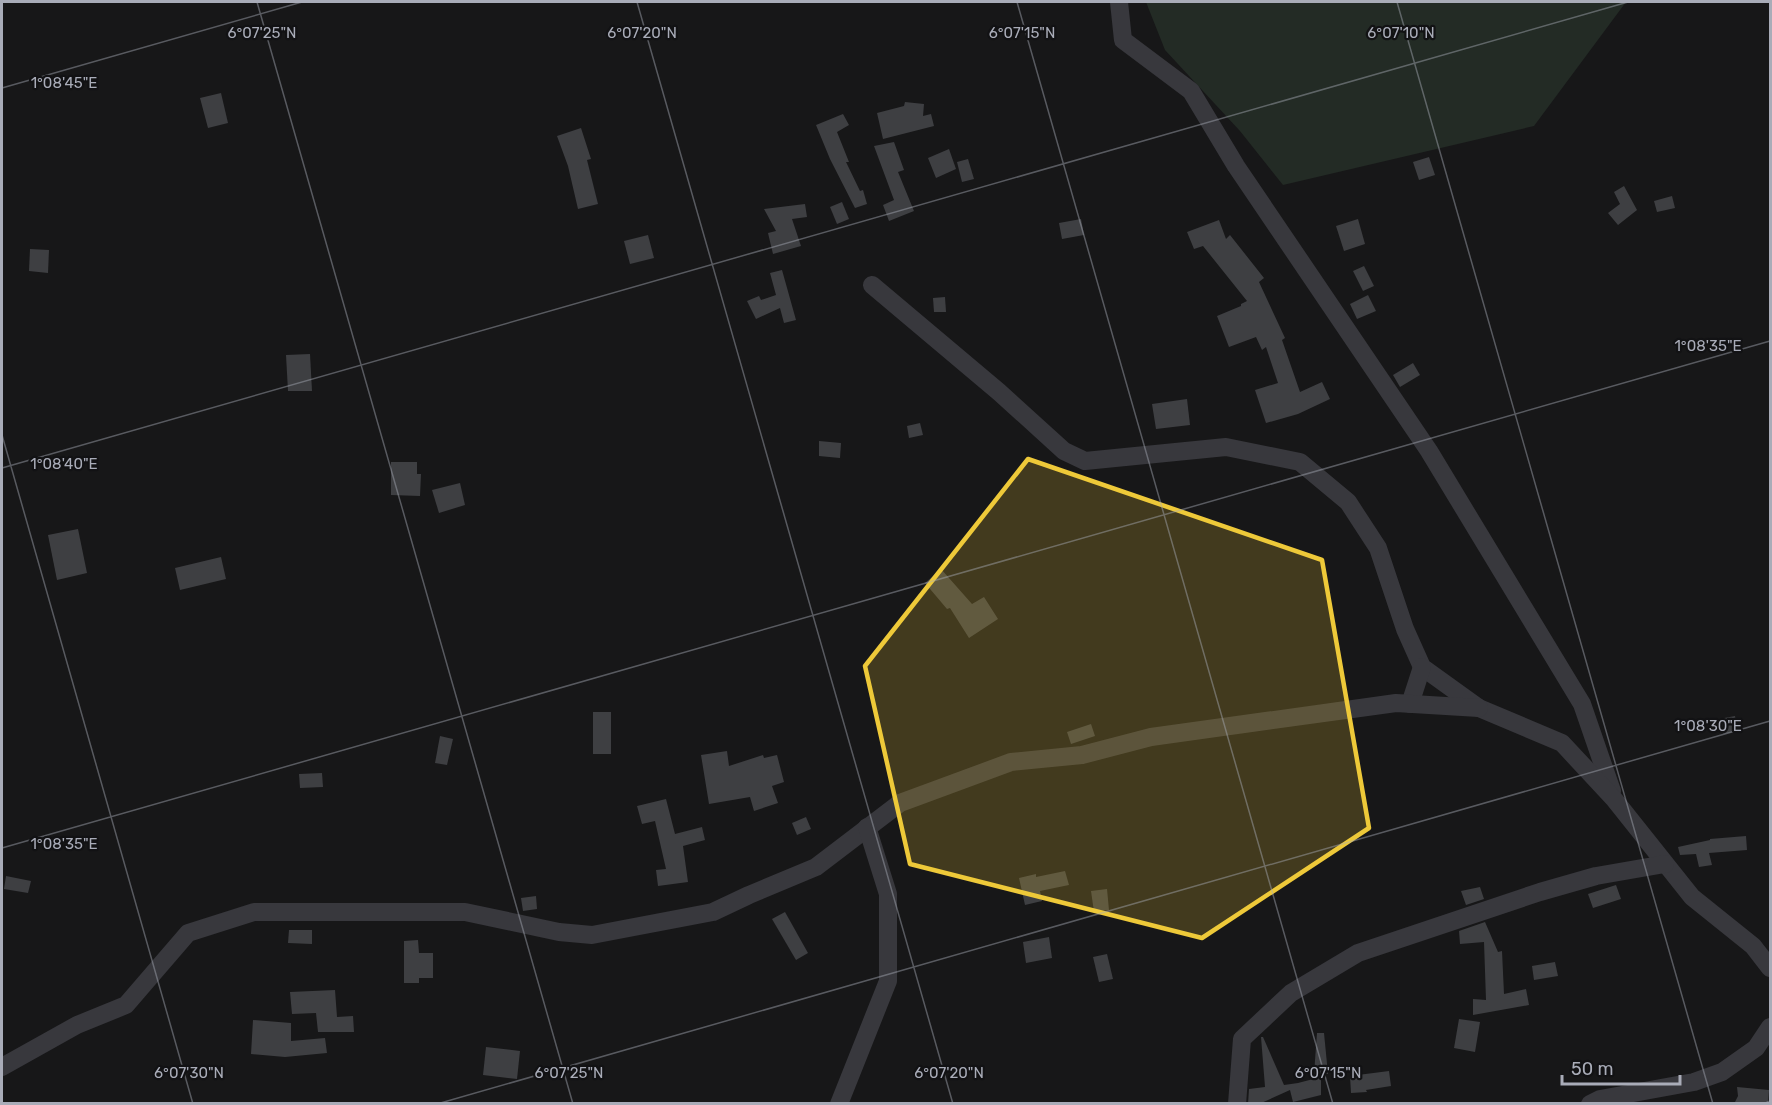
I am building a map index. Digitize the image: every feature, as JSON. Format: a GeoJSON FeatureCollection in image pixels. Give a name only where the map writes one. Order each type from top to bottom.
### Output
{"type":"FeatureCollection","features":[{"type":"Feature","properties":{"kind":"street"},"geometry":{"type":"LineString","coordinates":[[1119,2],[1123,40],[1191,91],[1236,166],[1429,451],[1582,704],[1614,799]]}},
{"type":"Feature","properties":{"kind":"street"},"geometry":{"type":"LineString","coordinates":[[872,285],[999,392],[1064,451],[1085,461],[1226,447],[1300,462],[1348,502],[1378,548],[1405,628],[1422,667],[1479,708],[1562,743],[1614,799],[1692,897],[1753,946],[1770,968]]}},
{"type":"Feature","properties":{"kind":"street"},"geometry":{"type":"LineString","coordinates":[[1410,704],[1422,667]]}},
{"type":"Feature","properties":{"kind":"street"},"geometry":{"type":"LineString","coordinates":[[2,1067],[77,1025],[126,1005],[188,933],[254,912],[465,912],[560,932],[592,935],[713,912],[816,867],[900,803],[1011,762],[1082,755],[1151,737],[1396,703],[1479,708]]}},
{"type":"Feature","properties":{"kind":"street"},"geometry":{"type":"LineString","coordinates":[[839,1104],[888,981],[888,894],[867,827]]}},
{"type":"Feature","properties":{"kind":"street"},"geometry":{"type":"LineString","coordinates":[[1237,1104],[1242,1039],[1291,993],[1358,954],[1540,892],[1596,876],[1665,864]]}},
{"type":"Feature","properties":{"kind":"street"},"geometry":{"type":"LineString","coordinates":[[1590,1104],[1600,1100],[1694,1082],[1722,1072],[1756,1048],[1770,1027]]}},
{"type":"Feature","properties":{"kind":"highlighted area"},"geometry":{"type":"Polygon","coordinates":[[[1028,459],[1322,560],[1369,828],[1202,938],[910,864],[865,666],[1028,459]]]}},
{"type":"Feature","properties":{"kind":"shaded area"},"geometry":{"type":"Polygon","coordinates":[[[1146,2],[1626,2],[1534,126],[1283,185],[1240,131],[1165,50],[1146,2]]]}},
{"type":"Feature","properties":{"kind":"building"},"geometry":{"type":"Polygon","coordinates":[[[221,93],[228,123],[208,128],[200,98],[221,93]]]}},
{"type":"Feature","properties":{"kind":"building"},"geometry":{"type":"Polygon","coordinates":[[[905,102],[924,104],[923,116],[931,114],[934,126],[883,139],[877,113],[904,106],[905,102]]]}},
{"type":"Feature","properties":{"kind":"building"},"geometry":{"type":"Polygon","coordinates":[[[843,114],[849,125],[837,132],[849,162],[846,162],[860,191],[863,190],[867,204],[855,208],[816,125],[843,114]]]}},
{"type":"Feature","properties":{"kind":"building"},"geometry":{"type":"Polygon","coordinates":[[[581,128],[591,159],[587,160],[598,204],[578,209],[568,166],[557,136],[581,128]]]}},
{"type":"Feature","properties":{"kind":"building"},"geometry":{"type":"Polygon","coordinates":[[[894,142],[904,170],[898,172],[914,211],[889,221],[883,205],[894,200],[874,146],[894,142]]]}},
{"type":"Feature","properties":{"kind":"building"},"geometry":{"type":"Polygon","coordinates":[[[949,149],[956,169],[936,178],[928,158],[949,149]]]}},
{"type":"Feature","properties":{"kind":"building"},"geometry":{"type":"Polygon","coordinates":[[[1429,157],[1435,175],[1419,180],[1413,162],[1429,157]]]}},
{"type":"Feature","properties":{"kind":"building"},"geometry":{"type":"Polygon","coordinates":[[[968,159],[974,179],[962,182],[957,162],[968,159]]]}},
{"type":"Feature","properties":{"kind":"building"},"geometry":{"type":"Polygon","coordinates":[[[1624,186],[1637,210],[1618,225],[1608,213],[1620,204],[1614,192],[1624,186]]]}},
{"type":"Feature","properties":{"kind":"building"},"geometry":{"type":"Polygon","coordinates":[[[1672,196],[1675,208],[1657,212],[1654,201],[1672,196]]]}},
{"type":"Feature","properties":{"kind":"building"},"geometry":{"type":"Polygon","coordinates":[[[842,202],[849,219],[837,224],[830,207],[842,202]]]}},
{"type":"Feature","properties":{"kind":"building"},"geometry":{"type":"Polygon","coordinates":[[[805,204],[807,217],[792,219],[801,246],[773,254],[768,233],[776,231],[764,209],[805,204]]]}},
{"type":"Feature","properties":{"kind":"building"},"geometry":{"type":"Polygon","coordinates":[[[1081,219],[1084,235],[1062,239],[1059,223],[1081,219]]]}},
{"type":"Feature","properties":{"kind":"building"},"geometry":{"type":"Polygon","coordinates":[[[1358,219],[1365,244],[1344,251],[1336,226],[1358,219]]]}},
{"type":"Feature","properties":{"kind":"building"},"geometry":{"type":"Polygon","coordinates":[[[1219,220],[1226,239],[1230,235],[1264,278],[1259,282],[1285,338],[1282,340],[1300,392],[1322,382],[1330,399],[1298,414],[1266,423],[1255,390],[1278,383],[1266,347],[1262,350],[1256,337],[1229,347],[1217,316],[1247,301],[1203,246],[1194,249],[1187,232],[1219,220]]]}},
{"type":"Feature","properties":{"kind":"building"},"geometry":{"type":"Polygon","coordinates":[[[648,235],[654,258],[630,264],[624,241],[648,235]]]}},
{"type":"Feature","properties":{"kind":"building"},"geometry":{"type":"Polygon","coordinates":[[[30,249],[49,250],[48,273],[29,271],[30,249]]]}},
{"type":"Feature","properties":{"kind":"building"},"geometry":{"type":"Polygon","coordinates":[[[1364,266],[1374,286],[1363,291],[1353,271],[1364,266]]]}},
{"type":"Feature","properties":{"kind":"building"},"geometry":{"type":"Polygon","coordinates":[[[782,270],[796,320],[784,323],[780,308],[756,319],[747,301],[759,296],[761,300],[776,295],[770,273],[782,270]]]}},
{"type":"Feature","properties":{"kind":"building"},"geometry":{"type":"Polygon","coordinates":[[[1368,295],[1376,311],[1357,319],[1350,304],[1368,295]]]}},
{"type":"Feature","properties":{"kind":"building"},"geometry":{"type":"Polygon","coordinates":[[[945,297],[946,312],[934,312],[933,298],[945,297]]]}},
{"type":"Feature","properties":{"kind":"building"},"geometry":{"type":"Polygon","coordinates":[[[310,354],[312,391],[288,391],[286,355],[310,354]]]}},
{"type":"Feature","properties":{"kind":"building"},"geometry":{"type":"Polygon","coordinates":[[[1413,363],[1420,375],[1400,387],[1393,375],[1413,363]]]}},
{"type":"Feature","properties":{"kind":"building"},"geometry":{"type":"Polygon","coordinates":[[[1187,399],[1190,425],[1156,429],[1152,404],[1187,399]]]}},
{"type":"Feature","properties":{"kind":"building"},"geometry":{"type":"Polygon","coordinates":[[[920,423],[923,435],[909,438],[907,426],[920,423]]]}},
{"type":"Feature","properties":{"kind":"building"},"geometry":{"type":"Polygon","coordinates":[[[819,441],[841,443],[840,458],[819,456],[819,441]]]}},
{"type":"Feature","properties":{"kind":"building"},"geometry":{"type":"Polygon","coordinates":[[[391,462],[417,462],[417,474],[421,474],[420,496],[391,495],[391,462]]]}},
{"type":"Feature","properties":{"kind":"building"},"geometry":{"type":"Polygon","coordinates":[[[460,483],[465,505],[439,513],[432,490],[460,483]]]}},
{"type":"Feature","properties":{"kind":"building"},"geometry":{"type":"Polygon","coordinates":[[[78,529],[87,573],[57,580],[48,535],[78,529]]]}},
{"type":"Feature","properties":{"kind":"building"},"geometry":{"type":"Polygon","coordinates":[[[221,557],[226,579],[180,590],[175,568],[221,557]]]}},
{"type":"Feature","properties":{"kind":"building"},"geometry":{"type":"Polygon","coordinates":[[[941,569],[972,604],[984,597],[998,619],[969,638],[950,608],[947,609],[925,583],[941,569]]]}},
{"type":"Feature","properties":{"kind":"building"},"geometry":{"type":"Polygon","coordinates":[[[593,712],[611,712],[611,754],[593,754],[593,712]]]}},
{"type":"Feature","properties":{"kind":"building"},"geometry":{"type":"Polygon","coordinates":[[[1735,716],[1738,731],[1723,734],[1719,719],[1735,716]]]}},
{"type":"Feature","properties":{"kind":"building"},"geometry":{"type":"Polygon","coordinates":[[[1091,724],[1095,736],[1071,744],[1067,732],[1091,724]]]}},
{"type":"Feature","properties":{"kind":"building"},"geometry":{"type":"Polygon","coordinates":[[[440,736],[453,739],[447,765],[435,763],[440,736]]]}},
{"type":"Feature","properties":{"kind":"building"},"geometry":{"type":"Polygon","coordinates":[[[727,751],[729,766],[763,755],[764,758],[777,755],[784,782],[772,786],[778,803],[754,811],[750,797],[709,804],[701,755],[727,751]]]}},
{"type":"Feature","properties":{"kind":"building"},"geometry":{"type":"Polygon","coordinates":[[[322,773],[323,787],[300,788],[299,774],[322,773]]]}},
{"type":"Feature","properties":{"kind":"building"},"geometry":{"type":"Polygon","coordinates":[[[666,799],[675,834],[702,827],[705,840],[683,846],[688,882],[658,886],[656,870],[666,869],[655,821],[642,824],[637,806],[666,799]]]}},
{"type":"Feature","properties":{"kind":"building"},"geometry":{"type":"Polygon","coordinates":[[[806,817],[811,829],[797,835],[792,823],[806,817]]]}},
{"type":"Feature","properties":{"kind":"building"},"geometry":{"type":"Polygon","coordinates":[[[1746,836],[1747,850],[1709,853],[1712,865],[1699,867],[1696,854],[1680,855],[1678,847],[1710,839],[1746,836]]]}},
{"type":"Feature","properties":{"kind":"building"},"geometry":{"type":"Polygon","coordinates":[[[1065,871],[1069,885],[1040,891],[1042,901],[1025,905],[1019,878],[1065,871]]]}},
{"type":"Feature","properties":{"kind":"building"},"geometry":{"type":"Polygon","coordinates":[[[6,876],[31,881],[28,893],[4,889],[6,876]]]}},
{"type":"Feature","properties":{"kind":"building"},"geometry":{"type":"Polygon","coordinates":[[[1616,885],[1621,899],[1593,908],[1588,894],[1616,885]]]}},
{"type":"Feature","properties":{"kind":"building"},"geometry":{"type":"Polygon","coordinates":[[[1480,887],[1484,899],[1466,905],[1461,891],[1480,887]]]}},
{"type":"Feature","properties":{"kind":"building"},"geometry":{"type":"Polygon","coordinates":[[[1107,889],[1109,910],[1094,912],[1091,891],[1107,889]]]}},
{"type":"Feature","properties":{"kind":"building"},"geometry":{"type":"Polygon","coordinates":[[[536,896],[537,909],[523,911],[521,898],[536,896]]]}},
{"type":"Feature","properties":{"kind":"building"},"geometry":{"type":"Polygon","coordinates":[[[785,912],[808,953],[796,960],[772,919],[785,912]]]}},
{"type":"Feature","properties":{"kind":"building"},"geometry":{"type":"Polygon","coordinates":[[[1485,922],[1498,952],[1502,951],[1504,994],[1526,989],[1529,1005],[1473,1015],[1473,999],[1486,1000],[1484,942],[1460,944],[1459,931],[1485,922]]]}},
{"type":"Feature","properties":{"kind":"building"},"geometry":{"type":"Polygon","coordinates":[[[289,930],[312,930],[312,944],[288,943],[289,930]]]}},
{"type":"Feature","properties":{"kind":"building"},"geometry":{"type":"Polygon","coordinates":[[[1049,937],[1052,958],[1026,963],[1023,942],[1049,937]]]}},
{"type":"Feature","properties":{"kind":"building"},"geometry":{"type":"Polygon","coordinates":[[[418,940],[419,953],[433,953],[433,978],[419,978],[419,983],[404,983],[404,941],[418,940]]]}},
{"type":"Feature","properties":{"kind":"building"},"geometry":{"type":"Polygon","coordinates":[[[1107,954],[1113,979],[1099,982],[1093,957],[1107,954]]]}},
{"type":"Feature","properties":{"kind":"building"},"geometry":{"type":"Polygon","coordinates":[[[1555,962],[1558,976],[1534,980],[1532,966],[1555,962]]]}},
{"type":"Feature","properties":{"kind":"building"},"geometry":{"type":"Polygon","coordinates":[[[335,990],[337,1017],[353,1016],[354,1032],[318,1032],[316,1013],[292,1014],[290,992],[335,990]]]}},
{"type":"Feature","properties":{"kind":"building"},"geometry":{"type":"Polygon","coordinates":[[[1459,1019],[1480,1022],[1475,1052],[1454,1048],[1459,1019]]]}},
{"type":"Feature","properties":{"kind":"building"},"geometry":{"type":"Polygon","coordinates":[[[253,1020],[291,1023],[291,1041],[325,1038],[327,1053],[285,1057],[251,1054],[253,1020]]]}},
{"type":"Feature","properties":{"kind":"building"},"geometry":{"type":"Polygon","coordinates":[[[1317,1033],[1324,1033],[1328,1074],[1314,1074],[1317,1033]]]}},
{"type":"Feature","properties":{"kind":"building"},"geometry":{"type":"Polygon","coordinates":[[[1261,1037],[1263,1037],[1284,1085],[1321,1077],[1321,1095],[1293,1102],[1290,1090],[1259,1104],[1248,1104],[1249,1089],[1265,1087],[1261,1037]]]}},
{"type":"Feature","properties":{"kind":"building"},"geometry":{"type":"Polygon","coordinates":[[[486,1047],[520,1051],[517,1079],[483,1075],[486,1047]]]}},
{"type":"Feature","properties":{"kind":"building"},"geometry":{"type":"Polygon","coordinates":[[[1389,1071],[1391,1086],[1351,1093],[1350,1076],[1389,1071]]]}},
{"type":"Feature","properties":{"kind":"building"},"geometry":{"type":"Polygon","coordinates":[[[1737,1087],[1769,1090],[1768,1104],[1734,1104],[1738,1096],[1737,1087]]]}}]}
